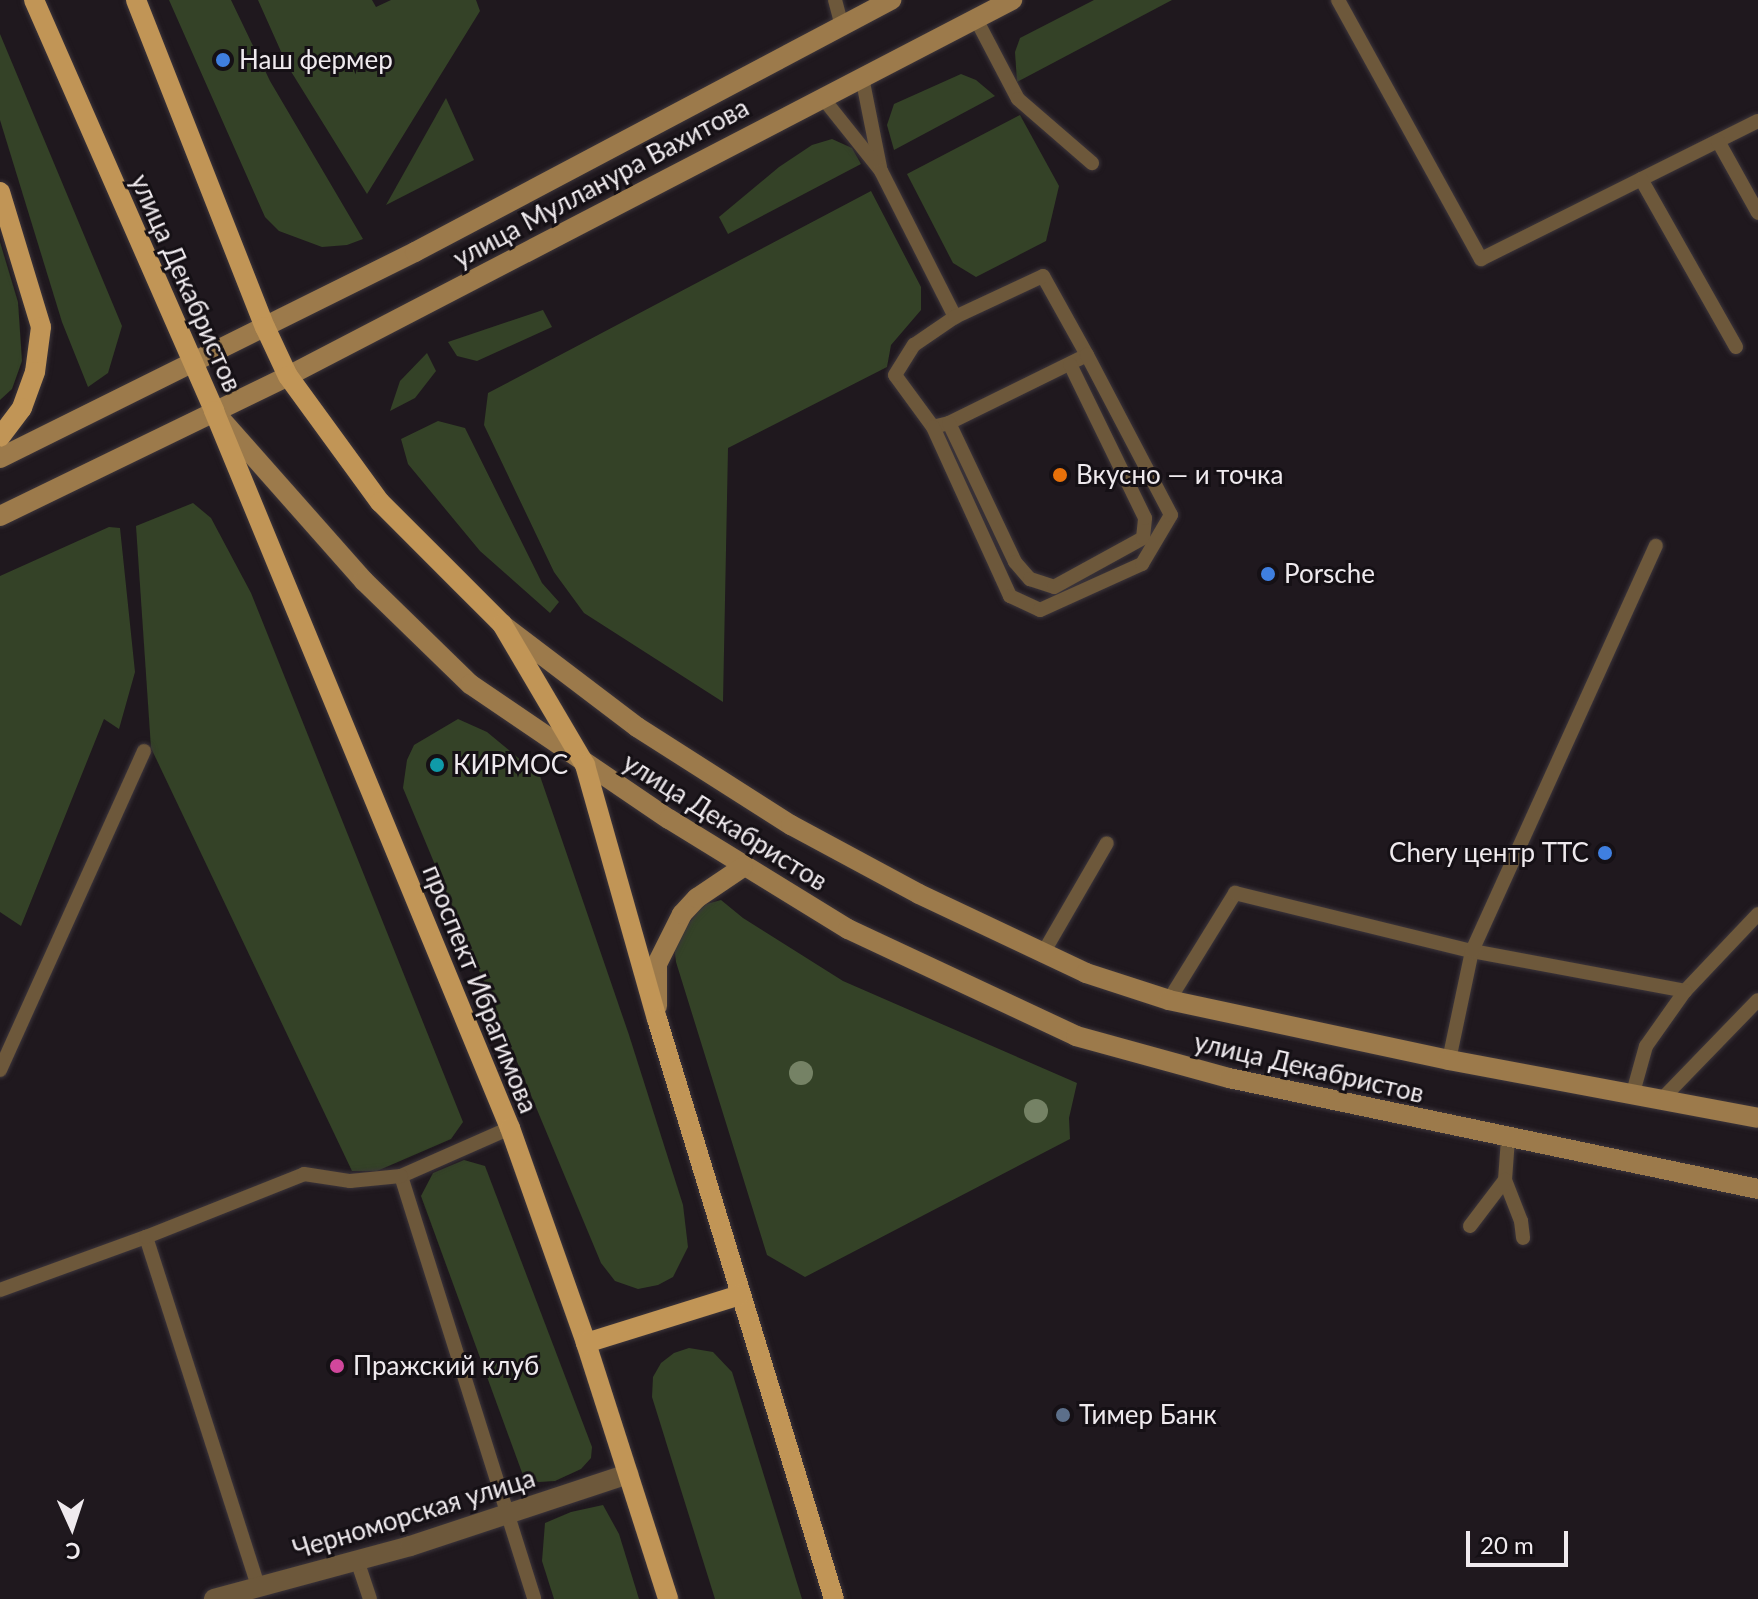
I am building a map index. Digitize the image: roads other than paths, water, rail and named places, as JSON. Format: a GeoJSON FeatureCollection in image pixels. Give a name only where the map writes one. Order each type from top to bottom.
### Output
{"type":"FeatureCollection","features":[{"type":"Feature","properties":{"kind":"main road","name":"улица Декабристов"},"geometry":{"type":"LineString","coordinates":[[34,0],[214,411],[364,581],[439,655],[470,684],[585,765],[743,867],[848,929],[1076,1036],[1229,1078],[1508,1139],[1758,1189]]}},
{"type":"Feature","properties":{"kind":"main road","name":"улица Декабристов"},"geometry":{"type":"LineString","coordinates":[[136,0],[265,327],[288,376],[380,502],[502,624],[637,727],[791,825],[1042,955],[1169,1000],[1449,1060],[1758,1118]]}},
{"type":"Feature","properties":{"kind":"main road","name":"улица Мулланура Вахитова"},"geometry":{"type":"LineString","coordinates":[[0,458],[481,218],[842,26],[869,5],[891,0]]}},
{"type":"Feature","properties":{"kind":"main road","name":"улица Мулланура Вахитова"},"geometry":{"type":"LineString","coordinates":[[0,516],[288,376],[1012,0]]}},
{"type":"Feature","properties":{"kind":"main road"},"geometry":{"type":"LineString","coordinates":[[0,192],[41,327],[35,372],[22,408],[0,437]]}},
{"type":"Feature","properties":{"kind":"main road","name":"проспект Ибрагимова"},"geometry":{"type":"LineString","coordinates":[[214,411],[510,1128],[586,1343],[668,1599]]}},
{"type":"Feature","properties":{"kind":"main road"},"geometry":{"type":"LineString","coordinates":[[502,624],[585,765],[657,1019],[834,1599]]}},
{"type":"Feature","properties":{"kind":"main road"},"geometry":{"type":"LineString","coordinates":[[657,1019],[657,964],[682,914],[697,898],[743,867]]}},
{"type":"Feature","properties":{"kind":"main road"},"geometry":{"type":"LineString","coordinates":[[586,1343],[740,1295]]}},
{"type":"Feature","properties":{"kind":"street","name":"Черноморская улица"},"geometry":{"type":"LineString","coordinates":[[214,1599],[255,1592],[508,1515],[628,1474]]}},
{"type":"Feature","properties":{"kind":"lane"},"geometry":{"type":"LineString","coordinates":[[835,0],[842,26]]}},
{"type":"Feature","properties":{"kind":"lane"},"geometry":{"type":"LineString","coordinates":[[1338,0],[1481,259],[1758,121]]}},
{"type":"Feature","properties":{"kind":"lane"},"geometry":{"type":"LineString","coordinates":[[976,19],[1018,99],[1092,163]]}},
{"type":"Feature","properties":{"kind":"lane"},"geometry":{"type":"LineString","coordinates":[[862,77],[881,171]]}},
{"type":"Feature","properties":{"kind":"lane"},"geometry":{"type":"LineString","coordinates":[[822,97],[881,171],[955,317]]}},
{"type":"Feature","properties":{"kind":"lane"},"geometry":{"type":"LineString","coordinates":[[1718,141],[1758,213]]}},
{"type":"Feature","properties":{"kind":"lane"},"geometry":{"type":"LineString","coordinates":[[1641,179],[1736,347]]}},
{"type":"Feature","properties":{"kind":"lane"},"geometry":{"type":"LineString","coordinates":[[1043,276],[1087,355],[1171,515],[1142,564],[1040,610],[1010,596],[933,427],[895,375],[914,345],[955,317],[1043,276]]}},
{"type":"Feature","properties":{"kind":"lane"},"geometry":{"type":"LineString","coordinates":[[933,427],[949,423],[1087,355]]}},
{"type":"Feature","properties":{"kind":"lane"},"geometry":{"type":"LineString","coordinates":[[949,423],[1015,562],[1030,579],[1054,587],[1143,538],[1145,518],[1070,364]]}},
{"type":"Feature","properties":{"kind":"lane"},"geometry":{"type":"LineString","coordinates":[[1449,1060],[1472,951],[1656,546]]}},
{"type":"Feature","properties":{"kind":"lane"},"geometry":{"type":"LineString","coordinates":[[0,1070],[144,751]]}},
{"type":"Feature","properties":{"kind":"lane"},"geometry":{"type":"LineString","coordinates":[[1042,955],[1107,843]]}},
{"type":"Feature","properties":{"kind":"lane"},"geometry":{"type":"LineString","coordinates":[[1169,1000],[1235,893],[1472,951],[1685,991]]}},
{"type":"Feature","properties":{"kind":"lane"},"geometry":{"type":"LineString","coordinates":[[1632,1096],[1646,1046],[1685,991],[1758,914]]}},
{"type":"Feature","properties":{"kind":"lane"},"geometry":{"type":"LineString","coordinates":[[1661,1100],[1758,1000]]}},
{"type":"Feature","properties":{"kind":"lane"},"geometry":{"type":"LineString","coordinates":[[0,1290],[146,1237],[304,1174],[350,1181],[401,1176],[510,1128]]}},
{"type":"Feature","properties":{"kind":"lane"},"geometry":{"type":"LineString","coordinates":[[1508,1139],[1505,1180],[1521,1221],[1523,1238]]}},
{"type":"Feature","properties":{"kind":"lane"},"geometry":{"type":"LineString","coordinates":[[401,1176],[534,1599]]}},
{"type":"Feature","properties":{"kind":"lane"},"geometry":{"type":"LineString","coordinates":[[1470,1226],[1505,1180]]}},
{"type":"Feature","properties":{"kind":"lane"},"geometry":{"type":"LineString","coordinates":[[146,1237],[255,1592]]}},
{"type":"Feature","properties":{"kind":"lane"},"geometry":{"type":"LineString","coordinates":[[357,1560],[370,1599]]}},
{"type":"Feature","properties":{"kind":"place","name":"Наш фермер"},"geometry":{"type":"Point","coordinates":[223,60]}},
{"type":"Feature","properties":{"kind":"place","name":"Вкусно — и точка"},"geometry":{"type":"Point","coordinates":[1060,475]}},
{"type":"Feature","properties":{"kind":"place","name":"Porsche"},"geometry":{"type":"Point","coordinates":[1268,574]}},
{"type":"Feature","properties":{"kind":"place","name":"КИРМОС"},"geometry":{"type":"Point","coordinates":[437,765]}},
{"type":"Feature","properties":{"kind":"place","name":"Chery центр ТТС"},"geometry":{"type":"Point","coordinates":[1605,853]}},
{"type":"Feature","properties":{"kind":"place","name":"Пражский клуб"},"geometry":{"type":"Point","coordinates":[337,1366]}},
{"type":"Feature","properties":{"kind":"place","name":"Тимер Банк"},"geometry":{"type":"Point","coordinates":[1063,1415]}}]}
